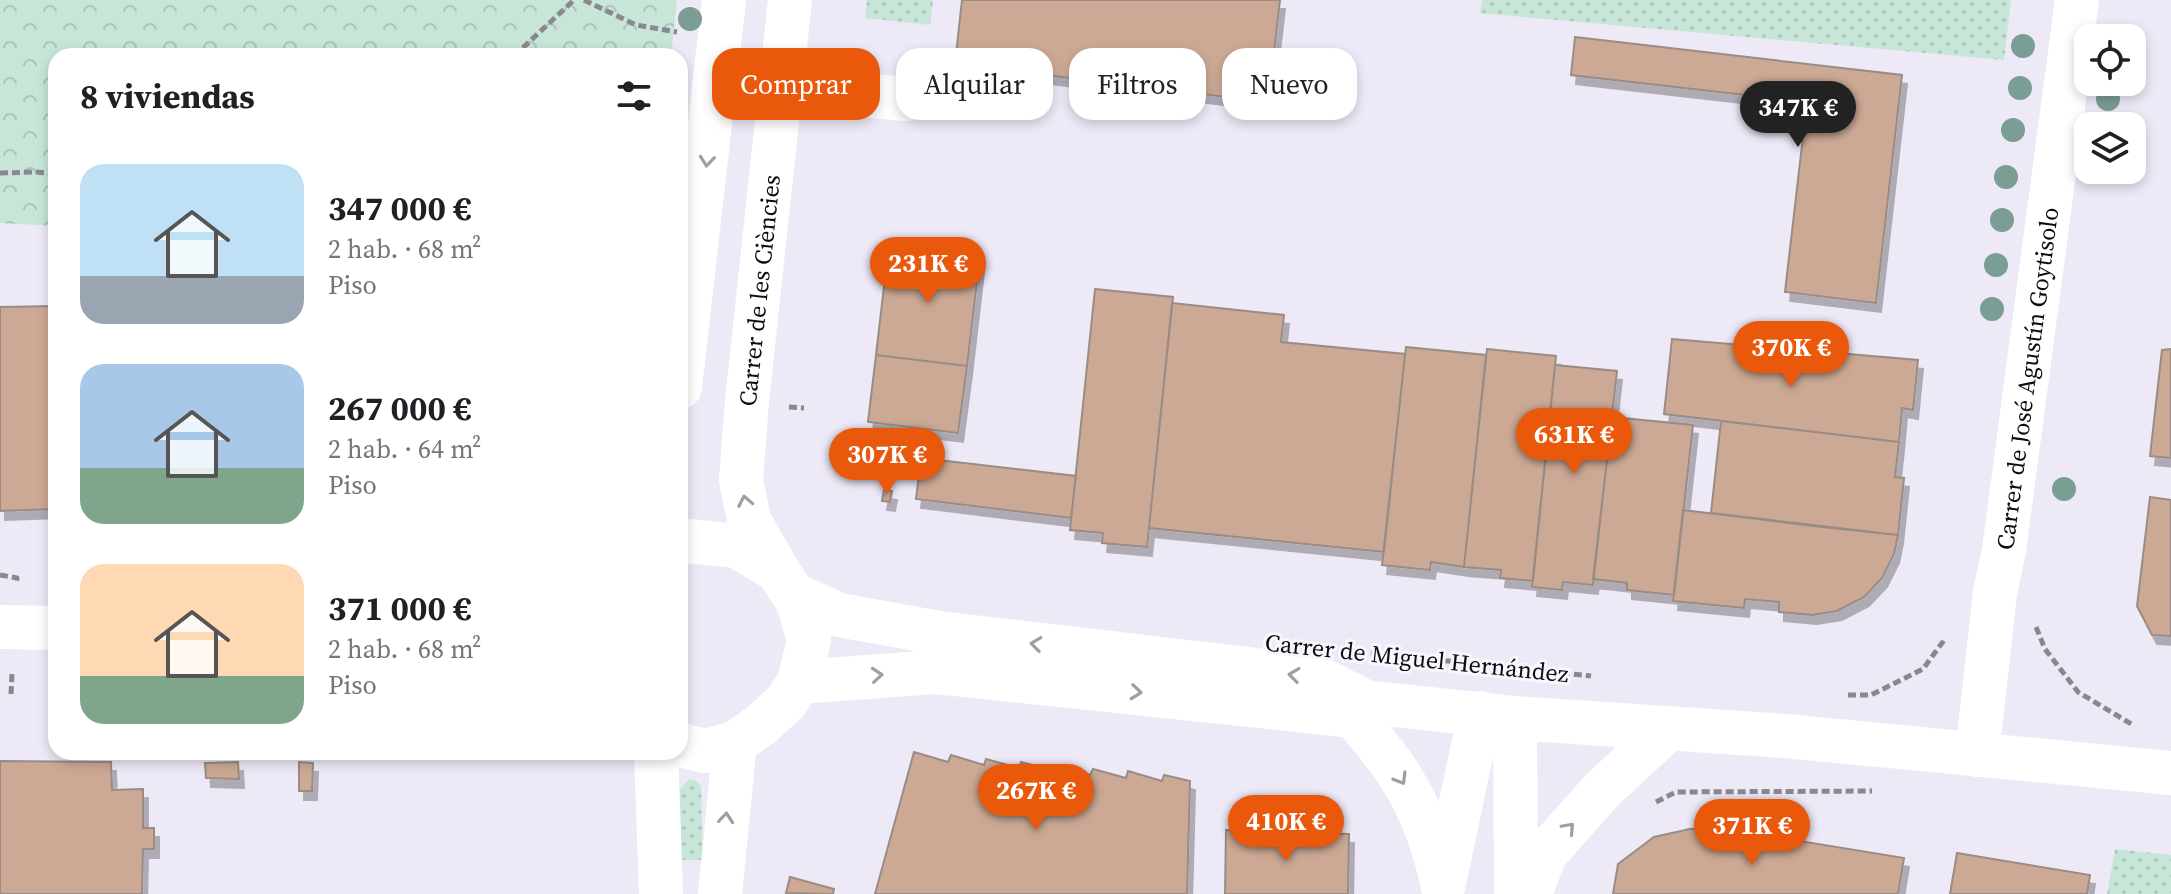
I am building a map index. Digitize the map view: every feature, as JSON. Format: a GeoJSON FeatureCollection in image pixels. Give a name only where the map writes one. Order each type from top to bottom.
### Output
{"type":"FeatureCollection","features":[{"type":"Feature","properties":{"kind":"street"},"geometry":{"type":"LineString","coordinates":[[688,257],[690,225],[724,0]]}},
{"type":"Feature","properties":{"kind":"street","name":"Carrer de les Ciències"},"geometry":{"type":"LineString","coordinates":[[785,48],[790,0]]}},
{"type":"Feature","properties":{"kind":"street","name":"Carrer de José Agustín Goytisolo"},"geometry":{"type":"LineString","coordinates":[[1977,755],[1995,593],[2004,550],[2077,0]]}},
{"type":"Feature","properties":{"kind":"street","name":"Carrer de les Ciències"},"geometry":{"type":"LineString","coordinates":[[778,120],[741,480],[749,520],[798,602],[809,640],[799,682]]}},
{"type":"Feature","properties":{"kind":"street","name":"Carrer de Miguel Hernández"},"geometry":{"type":"LineString","coordinates":[[688,541],[737,546],[786,583],[839,615],[939,633],[1316,677],[1360,709]]}},
{"type":"Feature","properties":{"kind":"street"},"geometry":{"type":"LineString","coordinates":[[0,627],[48,628]]}},
{"type":"Feature","properties":{"kind":"street","name":"Carrer de Miguel Hernández"},"geometry":{"type":"LineString","coordinates":[[799,682],[936,672],[1360,709],[1785,736],[2171,773]]}},
{"type":"Feature","properties":{"kind":"street"},"geometry":{"type":"LineString","coordinates":[[688,747],[705,751],[735,743],[786,702],[799,682]]}},
{"type":"Feature","properties":{"kind":"street"},"geometry":{"type":"LineString","coordinates":[[1360,709],[1418,811],[1437,857],[1444,890]]}},
{"type":"Feature","properties":{"kind":"street"},"geometry":{"type":"LineString","coordinates":[[1444,890],[1498,716]]}},
{"type":"Feature","properties":{"kind":"street"},"geometry":{"type":"LineString","coordinates":[[1498,716],[1516,894]]}},
{"type":"Feature","properties":{"kind":"street"},"geometry":{"type":"LineString","coordinates":[[1530,894],[1545,854],[1603,789],[1669,728]]}},
{"type":"Feature","properties":{"kind":"street"},"geometry":{"type":"LineString","coordinates":[[720,894],[735,743]]}},
{"type":"Feature","properties":{"kind":"street"},"geometry":{"type":"LineString","coordinates":[[656,760],[661,894]]}},
{"type":"Feature","properties":{"kind":"path"},"geometry":{"type":"LineString","coordinates":[[523,48],[574,0]]}},
{"type":"Feature","properties":{"kind":"path"},"geometry":{"type":"LineString","coordinates":[[584,0],[636,25],[685,32]]}},
{"type":"Feature","properties":{"kind":"path"},"geometry":{"type":"LineString","coordinates":[[0,173],[48,173]]}},
{"type":"Feature","properties":{"kind":"path"},"geometry":{"type":"LineString","coordinates":[[0,575],[17,578]]}},
{"type":"Feature","properties":{"kind":"path"},"geometry":{"type":"LineString","coordinates":[[2034,622],[2045,649],[2078,692],[2138,728]]}},
{"type":"Feature","properties":{"kind":"path"},"geometry":{"type":"LineString","coordinates":[[1844,696],[1871,695],[1923,669],[1950,634]]}},
{"type":"Feature","properties":{"kind":"path","name":"Carrer de Miguel Hernández"},"geometry":{"type":"LineString","coordinates":[[1366,653],[1601,677]]}},
{"type":"Feature","properties":{"kind":"path"},"geometry":{"type":"LineString","coordinates":[[11,694],[12,674]]}},
{"type":"Feature","properties":{"kind":"path"},"geometry":{"type":"LineString","coordinates":[[1653,803],[1676,792],[1881,791]]}},
{"type":"Feature","properties":{"kind":"green space"},"geometry":{"type":"Polygon","coordinates":[[[0,0],[677,0],[672,48],[48,48],[48,226],[0,223],[0,0]]]}},
{"type":"Feature","properties":{"kind":"green space"},"geometry":{"type":"Polygon","coordinates":[[[867,0],[933,0],[930,25],[865,18],[867,0]]]}},
{"type":"Feature","properties":{"kind":"green space"},"geometry":{"type":"Polygon","coordinates":[[[1482,0],[2011,0],[2004,60],[1480,13],[1482,0]]]}},
{"type":"Feature","properties":{"kind":"green space"},"geometry":{"type":"Polygon","coordinates":[[[689,779],[701,786],[703,860],[681,860],[680,789],[689,779]]]}},
{"type":"Feature","properties":{"kind":"green space"},"geometry":{"type":"Polygon","coordinates":[[[2115,849],[2171,855],[2171,894],[2107,894],[2115,849]]]}},
{"type":"Feature","properties":{"kind":"building"},"geometry":{"type":"Polygon","coordinates":[[[962,0],[1280,0],[1274,48],[1222,48],[1222,96],[1206,94],[1206,48],[1069,48],[1069,78],[1053,76],[1053,48],[957,48],[962,0]]]}},
{"type":"Feature","properties":{"kind":"building"},"geometry":{"type":"Polygon","coordinates":[[[1575,37],[1902,75],[1876,303],[1785,292],[1807,102],[1571,75],[1575,37]]]}},
{"type":"Feature","properties":{"kind":"building"},"geometry":{"type":"Polygon","coordinates":[[[889,244],[980,255],[967,366],[876,355],[889,244]]]}},
{"type":"Feature","properties":{"kind":"building"},"geometry":{"type":"Polygon","coordinates":[[[1095,289],[1173,297],[1147,547],[1102,543],[1103,533],[1070,530],[1095,289]]]}},
{"type":"Feature","properties":{"kind":"building"},"geometry":{"type":"Polygon","coordinates":[[[1172,303],[1284,315],[1281,342],[1405,354],[1384,552],[1149,528],[1172,303]]]}},
{"type":"Feature","properties":{"kind":"building"},"geometry":{"type":"Polygon","coordinates":[[[48,306],[48,509],[0,511],[0,307],[48,306]]]}},
{"type":"Feature","properties":{"kind":"building"},"geometry":{"type":"Polygon","coordinates":[[[1672,339],[1918,360],[1913,410],[1902,408],[1899,442],[1664,414],[1672,339]]]}},
{"type":"Feature","properties":{"kind":"building"},"geometry":{"type":"Polygon","coordinates":[[[1406,347],[1486,355],[1464,567],[1431,562],[1430,570],[1382,565],[1406,347]]]}},
{"type":"Feature","properties":{"kind":"building"},"geometry":{"type":"Polygon","coordinates":[[[1487,349],[1556,356],[1533,581],[1500,578],[1501,570],[1464,567],[1487,349]]]}},
{"type":"Feature","properties":{"kind":"building"},"geometry":{"type":"Polygon","coordinates":[[[2171,349],[2171,458],[2150,456],[2162,350],[2171,349]]]}},
{"type":"Feature","properties":{"kind":"building"},"geometry":{"type":"Polygon","coordinates":[[[876,355],[967,366],[958,433],[868,422],[876,355]]]}},
{"type":"Feature","properties":{"kind":"building"},"geometry":{"type":"Polygon","coordinates":[[[1555,365],[1617,371],[1593,585],[1563,582],[1562,590],[1532,587],[1555,365]]]}},
{"type":"Feature","properties":{"kind":"building"},"geometry":{"type":"Polygon","coordinates":[[[1612,417],[1693,425],[1674,595],[1627,590],[1627,583],[1593,579],[1612,417]]]}},
{"type":"Feature","properties":{"kind":"building"},"geometry":{"type":"Polygon","coordinates":[[[1721,421],[1899,442],[1895,477],[1904,478],[1898,535],[1711,513],[1721,421]]]}},
{"type":"Feature","properties":{"kind":"building"},"geometry":{"type":"Polygon","coordinates":[[[921,458],[1076,476],[1071,518],[916,499],[921,458]]]}},
{"type":"Feature","properties":{"kind":"building"},"geometry":{"type":"Polygon","coordinates":[[[884,490],[892,491],[890,502],[882,501],[884,490]]]}},
{"type":"Feature","properties":{"kind":"building"},"geometry":{"type":"Polygon","coordinates":[[[2150,497],[2171,500],[2171,636],[2152,635],[2137,606],[2150,497]]]}},
{"type":"Feature","properties":{"kind":"building"},"geometry":{"type":"Polygon","coordinates":[[[1683,510],[1898,535],[1894,554],[1882,578],[1864,597],[1837,611],[1812,615],[1779,612],[1779,602],[1745,599],[1744,608],[1673,601],[1683,510]]]}},
{"type":"Feature","properties":{"kind":"building"},"geometry":{"type":"Polygon","coordinates":[[[914,752],[948,762],[951,755],[984,765],[986,759],[1019,768],[1021,762],[1055,771],[1057,765],[1090,775],[1093,769],[1126,778],[1128,771],[1162,781],[1164,775],[1190,781],[1187,894],[875,894],[914,752]]]}},
{"type":"Feature","properties":{"kind":"building"},"geometry":{"type":"Polygon","coordinates":[[[0,761],[111,762],[112,790],[143,789],[143,828],[154,828],[154,849],[143,849],[142,894],[0,894],[0,761]]]}},
{"type":"Feature","properties":{"kind":"building"},"geometry":{"type":"Polygon","coordinates":[[[238,762],[239,779],[206,778],[205,763],[238,762]]]}},
{"type":"Feature","properties":{"kind":"building"},"geometry":{"type":"Polygon","coordinates":[[[299,762],[313,763],[312,791],[299,791],[299,762]]]}},
{"type":"Feature","properties":{"kind":"building"},"geometry":{"type":"Polygon","coordinates":[[[1719,828],[1904,858],[1898,894],[1613,894],[1618,864],[1654,837],[1690,829],[1719,828]]]}},
{"type":"Feature","properties":{"kind":"building"},"geometry":{"type":"Polygon","coordinates":[[[1226,830],[1349,834],[1348,894],[1225,894],[1226,830]]]}},
{"type":"Feature","properties":{"kind":"building"},"geometry":{"type":"Polygon","coordinates":[[[1957,853],[2090,875],[2087,894],[1950,894],[1957,853]]]}},
{"type":"Feature","properties":{"kind":"building"},"geometry":{"type":"Polygon","coordinates":[[[790,877],[834,889],[833,894],[786,893],[790,877]]]}}]}
